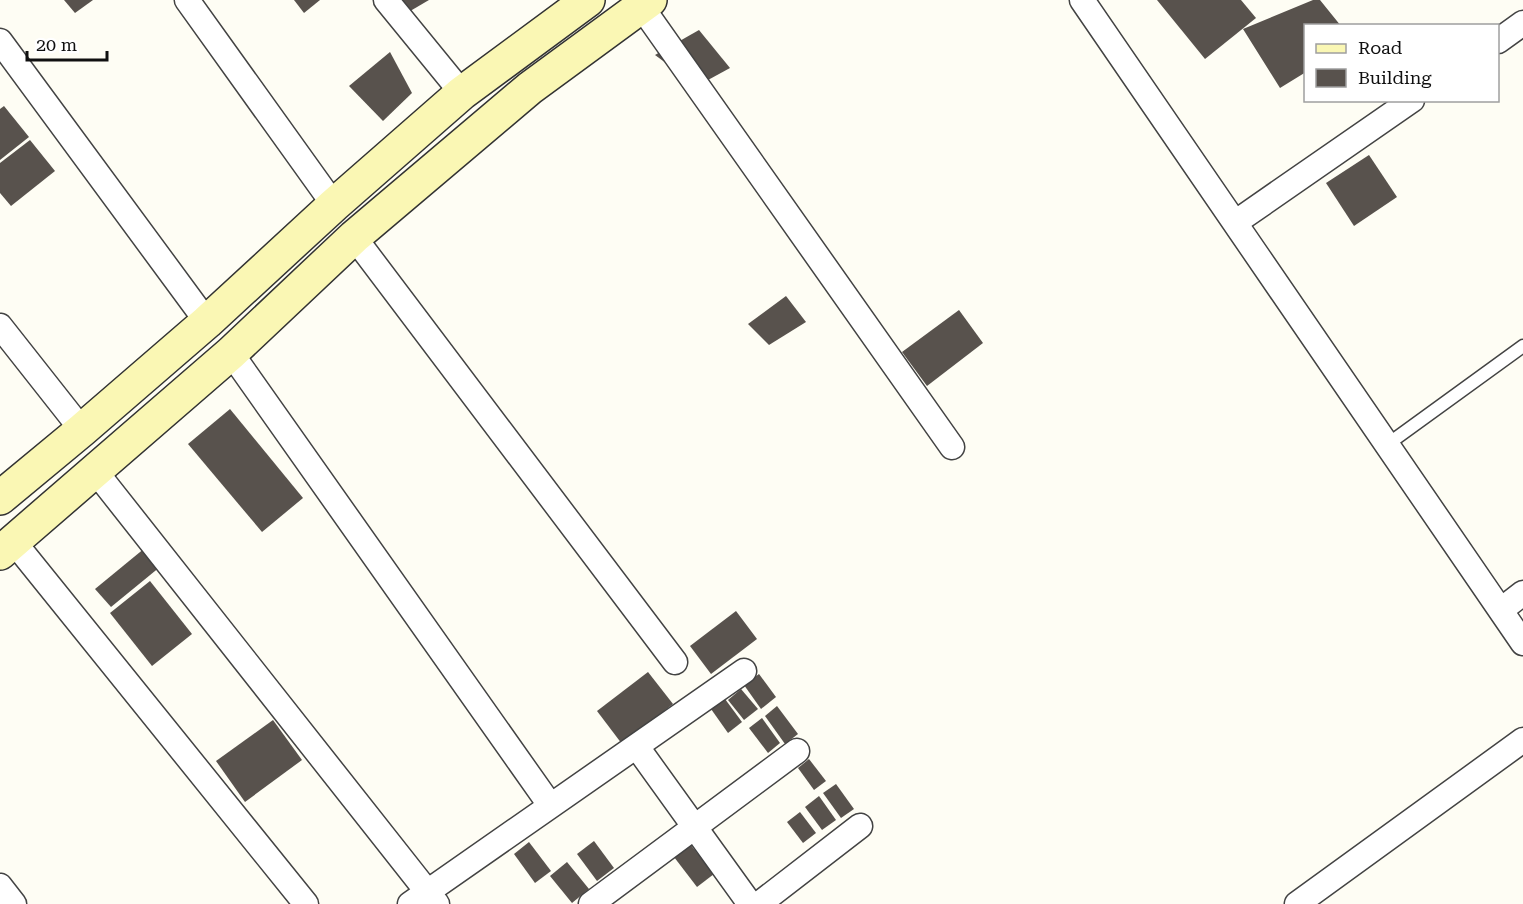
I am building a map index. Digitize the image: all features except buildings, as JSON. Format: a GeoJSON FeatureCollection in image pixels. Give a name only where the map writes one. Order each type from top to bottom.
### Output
{"type":"FeatureCollection","features":[{"type":"Feature","properties":{"kind":"main road"},"geometry":{"type":"LineString","coordinates":[[0,498],[207,322],[334,205],[462,93],[588,0]]}},
{"type":"Feature","properties":{"kind":"main road"},"geometry":{"type":"LineString","coordinates":[[7,548],[231,352],[354,237],[530,88],[645,3]]}},
{"type":"Feature","properties":{"kind":"street"},"geometry":{"type":"LineString","coordinates":[[187,0],[334,205]]}},
{"type":"Feature","properties":{"kind":"street"},"geometry":{"type":"LineString","coordinates":[[386,0],[462,93]]}},
{"type":"Feature","properties":{"kind":"street"},"geometry":{"type":"LineString","coordinates":[[1082,0],[1523,643]]}},
{"type":"Feature","properties":{"kind":"street"},"geometry":{"type":"LineString","coordinates":[[645,3],[952,447]]}},
{"type":"Feature","properties":{"kind":"street"},"geometry":{"type":"LineString","coordinates":[[1499,40],[1523,23]]}},
{"type":"Feature","properties":{"kind":"street"},"geometry":{"type":"LineString","coordinates":[[0,41],[207,322]]}},
{"type":"Feature","properties":{"kind":"street"},"geometry":{"type":"LineString","coordinates":[[1236,222],[1409,102]]}},
{"type":"Feature","properties":{"kind":"street"},"geometry":{"type":"LineString","coordinates":[[354,237],[675,662]]}},
{"type":"Feature","properties":{"kind":"street"},"geometry":{"type":"LineString","coordinates":[[0,326],[82,430]]}},
{"type":"Feature","properties":{"kind":"street"},"geometry":{"type":"LineString","coordinates":[[231,352],[550,805]]}},
{"type":"Feature","properties":{"kind":"street"},"geometry":{"type":"LineString","coordinates":[[96,472],[425,900],[550,805],[744,671]]}},
{"type":"Feature","properties":{"kind":"street"},"geometry":{"type":"LineString","coordinates":[[7,548],[306,904]]}},
{"type":"Feature","properties":{"kind":"street"},"geometry":{"type":"LineString","coordinates":[[1501,610],[1523,593]]}},
{"type":"Feature","properties":{"kind":"street"},"geometry":{"type":"LineString","coordinates":[[1298,904],[1523,740]]}},
{"type":"Feature","properties":{"kind":"street"},"geometry":{"type":"LineString","coordinates":[[637,747],[750,904]]}},
{"type":"Feature","properties":{"kind":"street"},"geometry":{"type":"LineString","coordinates":[[591,904],[797,751]]}},
{"type":"Feature","properties":{"kind":"street"},"geometry":{"type":"LineString","coordinates":[[759,904],[860,826]]}},
{"type":"Feature","properties":{"kind":"street"},"geometry":{"type":"LineString","coordinates":[[0,886],[14,904]]}},
{"type":"Feature","properties":{"kind":"lane"},"geometry":{"type":"LineString","coordinates":[[1388,444],[1523,346]]}}]}
